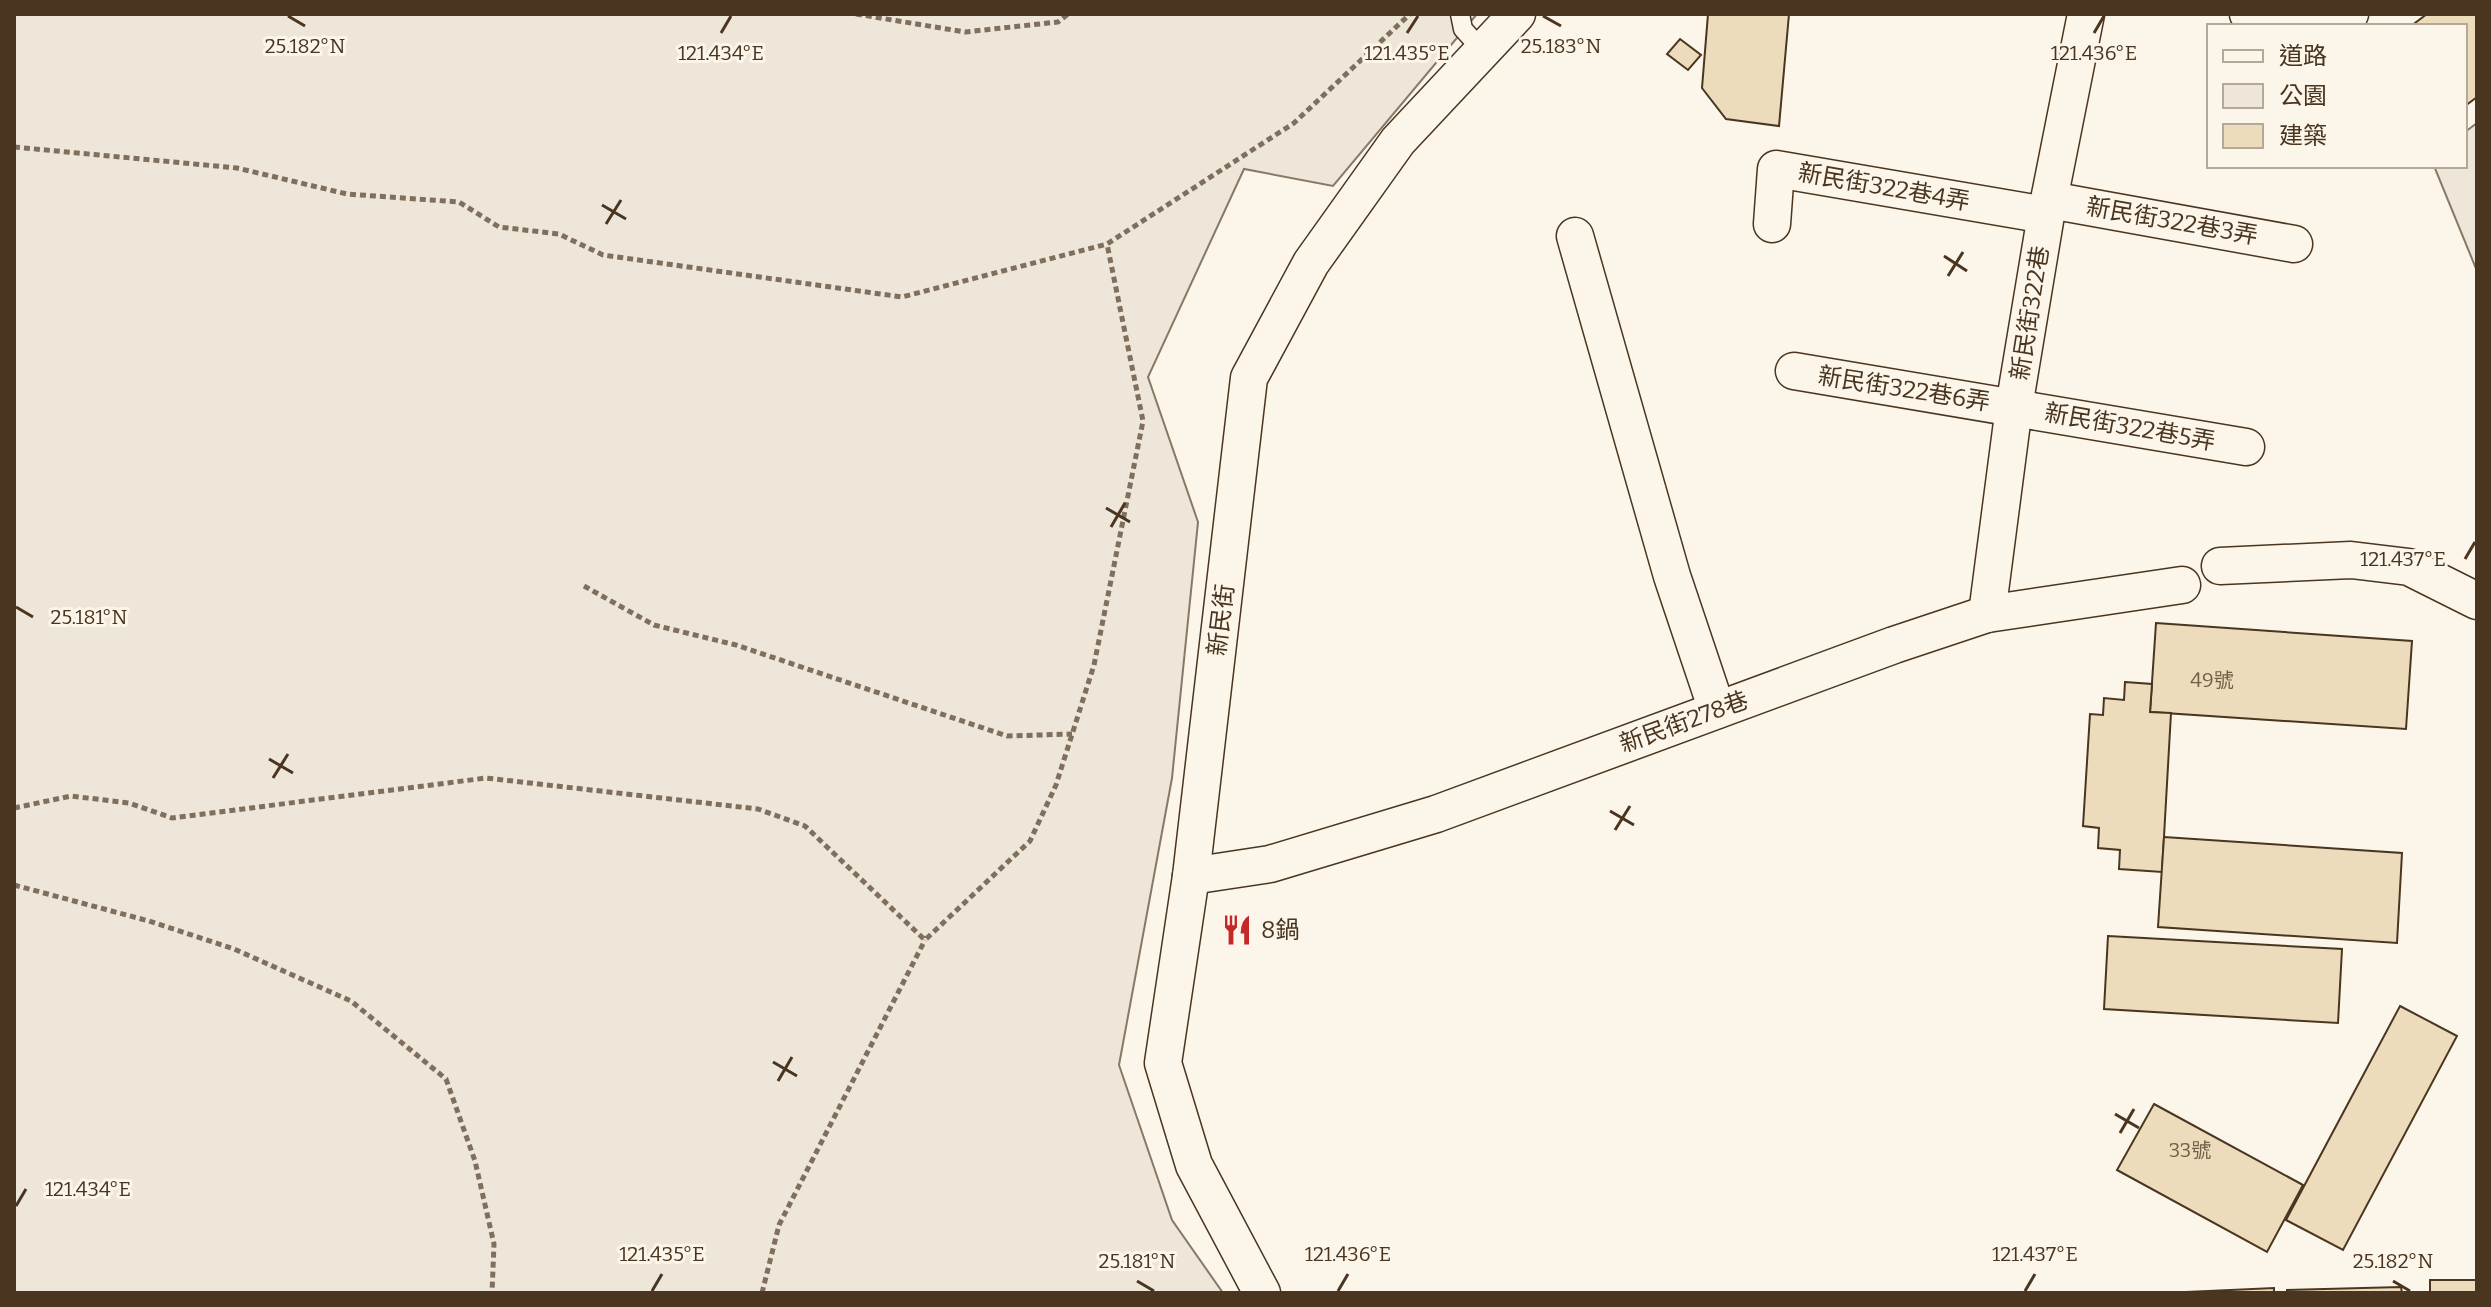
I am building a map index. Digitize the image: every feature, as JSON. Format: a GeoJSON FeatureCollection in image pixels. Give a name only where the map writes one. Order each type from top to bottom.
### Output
{"type":"FeatureCollection","features":[{"type":"Feature","properties":{"kind":"street","name":"新民街"},"geometry":{"type":"LineString","coordinates":[[1262,1293],[1194,1165],[1163,1063],[1191,876],[1249,378],[1320,251],[1398,141],[1517,14]]}},
{"type":"Feature","properties":{"kind":"street","name":"新民街322巷"},"geometry":{"type":"LineString","coordinates":[[1987,614],[2014,407],[2048,207],[2086,14]]}},
{"type":"Feature","properties":{"kind":"street"},"geometry":{"type":"LineString","coordinates":[[2248,14],[2305,24]]}},
{"type":"Feature","properties":{"kind":"street","name":"新民街322巷4弄"},"geometry":{"type":"LineString","coordinates":[[1772,224],[1776,169],[2048,207]]}},
{"type":"Feature","properties":{"kind":"street","name":"新民街322巷3弄"},"geometry":{"type":"LineString","coordinates":[[2048,207],[2294,244]]}},
{"type":"Feature","properties":{"kind":"street"},"geometry":{"type":"LineString","coordinates":[[1575,236],[1672,576],[1717,710]]}},
{"type":"Feature","properties":{"kind":"street","name":"新民街322巷6弄"},"geometry":{"type":"LineString","coordinates":[[1794,371],[2014,407]]}},
{"type":"Feature","properties":{"kind":"street","name":"新民街322巷5弄"},"geometry":{"type":"LineString","coordinates":[[2014,407],[2246,447]]}},
{"type":"Feature","properties":{"kind":"street"},"geometry":{"type":"LineString","coordinates":[[2220,566],[2351,560],[2409,567],[2477,601]]}},
{"type":"Feature","properties":{"kind":"street","name":"新民街278巷"},"geometry":{"type":"LineString","coordinates":[[1191,876],[1270,864],[1436,814],[1987,614],[2182,585]]}},
{"type":"Feature","properties":{"kind":"lane"},"geometry":{"type":"LineString","coordinates":[[1460,14],[1463,29],[1482,50]]}},
{"type":"Feature","properties":{"kind":"path"},"geometry":{"type":"LineString","coordinates":[[856,14],[965,32],[1058,22],[1068,14]]}},
{"type":"Feature","properties":{"kind":"path"},"geometry":{"type":"LineString","coordinates":[[14,147],[237,168],[347,194],[459,202],[499,227],[559,234],[603,255],[902,297],[1107,244],[1294,123],[1410,14]]}},
{"type":"Feature","properties":{"kind":"path"},"geometry":{"type":"LineString","coordinates":[[762,1293],[779,1225],[925,940],[1030,841],[1056,785],[1094,665],[1143,421],[1107,244]]}},
{"type":"Feature","properties":{"kind":"path"},"geometry":{"type":"LineString","coordinates":[[584,586],[654,625],[736,645],[1007,736],[1072,734]]}},
{"type":"Feature","properties":{"kind":"path"},"geometry":{"type":"LineString","coordinates":[[14,808],[71,796],[129,803],[172,818],[486,778],[758,809],[805,826],[925,940]]}},
{"type":"Feature","properties":{"kind":"path"},"geometry":{"type":"LineString","coordinates":[[14,885],[149,921],[234,949],[351,1001],[446,1079],[475,1161],[494,1244],[492,1293]]}},
{"type":"Feature","properties":{"kind":"green space"},"geometry":{"type":"Polygon","coordinates":[[[14,14],[1477,14],[1333,186],[1244,169],[1148,377],[1198,522],[1172,778],[1119,1065],[1172,1220],[1223,1293],[14,1293],[14,14]]]}},
{"type":"Feature","properties":{"kind":"green space"},"geometry":{"type":"Polygon","coordinates":[[[2477,123],[2477,271],[2435,168],[2467,168],[2467,130],[2477,123]]]}},
{"type":"Feature","properties":{"kind":"building"},"geometry":{"type":"Polygon","coordinates":[[[1708,14],[1789,14],[1779,126],[1726,119],[1702,88],[1708,14]]]}},
{"type":"Feature","properties":{"kind":"building"},"geometry":{"type":"Polygon","coordinates":[[[2427,14],[2477,14],[2477,97],[2467,104],[2467,24],[2414,24],[2427,14]]]}},
{"type":"Feature","properties":{"kind":"building"},"geometry":{"type":"Polygon","coordinates":[[[1680,39],[1701,55],[1688,70],[1667,54],[1680,39]]]}},
{"type":"Feature","properties":{"kind":"building"},"geometry":{"type":"Polygon","coordinates":[[[2156,623],[2412,641],[2406,729],[2150,712],[2156,623]]]}},
{"type":"Feature","properties":{"kind":"building"},"geometry":{"type":"Polygon","coordinates":[[[2125,682],[2152,684],[2150,712],[2171,713],[2162,872],[2119,869],[2120,850],[2098,848],[2099,828],[2083,826],[2090,714],[2103,715],[2104,698],[2124,700],[2125,682]]]}},
{"type":"Feature","properties":{"kind":"building"},"geometry":{"type":"Polygon","coordinates":[[[2164,837],[2402,853],[2397,943],[2158,927],[2164,837]]]}},
{"type":"Feature","properties":{"kind":"building"},"geometry":{"type":"Polygon","coordinates":[[[2108,936],[2342,949],[2338,1023],[2104,1009],[2108,936]]]}},
{"type":"Feature","properties":{"kind":"building"},"geometry":{"type":"Polygon","coordinates":[[[2400,1006],[2457,1036],[2343,1250],[2286,1220],[2400,1006]]]}},
{"type":"Feature","properties":{"kind":"building"},"geometry":{"type":"Polygon","coordinates":[[[2154,1104],[2303,1185],[2267,1252],[2117,1170],[2154,1104]]]}},
{"type":"Feature","properties":{"kind":"building"},"geometry":{"type":"Polygon","coordinates":[[[2430,1280],[2477,1280],[2477,1293],[2430,1293],[2430,1280]]]}},
{"type":"Feature","properties":{"kind":"building"},"geometry":{"type":"Polygon","coordinates":[[[2401,1287],[2402,1293],[2287,1293],[2287,1290],[2401,1287]]]}},
{"type":"Feature","properties":{"kind":"building"},"geometry":{"type":"Polygon","coordinates":[[[2274,1288],[2274,1293],[2164,1293],[2274,1288]]]}},
{"type":"Feature","properties":{"kind":"place","name":"8鍋"},"geometry":{"type":"Point","coordinates":[1237,930]}}]}
